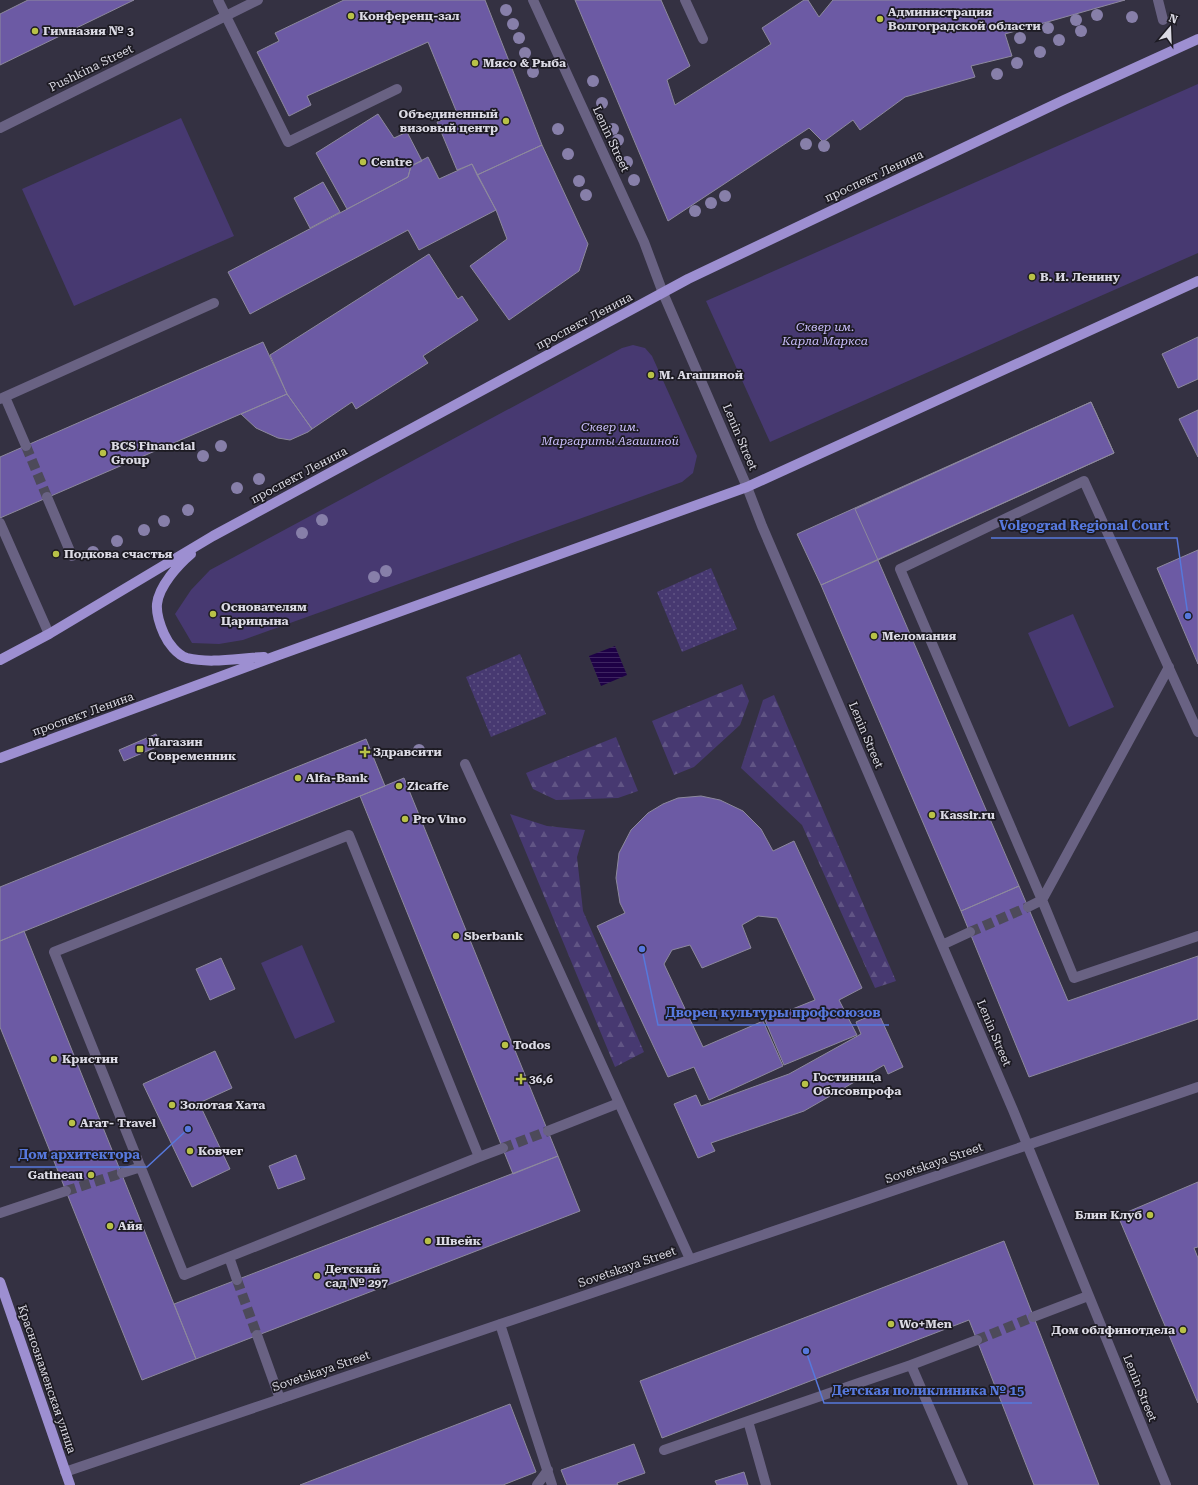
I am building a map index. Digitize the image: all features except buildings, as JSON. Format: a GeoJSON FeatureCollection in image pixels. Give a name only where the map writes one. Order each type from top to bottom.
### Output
{"type":"FeatureCollection","features":[{"type":"Feature","properties":{"kind":"main road","name":"проспект Ленина"},"geometry":{"type":"LineString","coordinates":[[0,660],[49,634],[212,536],[688,279],[1198,39]]}},
{"type":"Feature","properties":{"kind":"main road","name":"проспект Ленина"},"geometry":{"type":"LineString","coordinates":[[0,758],[276,656],[747,487],[1198,281]]}},
{"type":"Feature","properties":{"kind":"main road"},"geometry":{"type":"LineString","coordinates":[[212,536],[182,562],[163,589],[157,604],[159,620],[168,644],[186,658],[212,661],[276,656]]}},
{"type":"Feature","properties":{"kind":"main road","name":"Краснознаменская улица"},"geometry":{"type":"LineString","coordinates":[[0,1282],[70,1485]]}},
{"type":"Feature","properties":{"kind":"street"},"geometry":{"type":"LineString","coordinates":[[218,0],[288,142],[397,89]]}},
{"type":"Feature","properties":{"kind":"street","name":"Pushkina Street"},"geometry":{"type":"LineString","coordinates":[[0,128],[258,0]]}},
{"type":"Feature","properties":{"kind":"street","name":"Lenin Street"},"geometry":{"type":"LineString","coordinates":[[533,0],[644,242],[664,293],[747,487],[768,541],[1027,1146],[1166,1485]]}},
{"type":"Feature","properties":{"kind":"street"},"geometry":{"type":"LineString","coordinates":[[685,0],[703,39]]}},
{"type":"Feature","properties":{"kind":"street"},"geometry":{"type":"LineString","coordinates":[[1158,0],[1163,20]]}},
{"type":"Feature","properties":{"kind":"street"},"geometry":{"type":"LineString","coordinates":[[26,446],[3,398],[214,303]]}},
{"type":"Feature","properties":{"kind":"street"},"geometry":{"type":"LineString","coordinates":[[1198,732],[1084,481],[900,569],[1074,978],[1198,936]]}},
{"type":"Feature","properties":{"kind":"street"},"geometry":{"type":"LineString","coordinates":[[48,497],[72,556]]}},
{"type":"Feature","properties":{"kind":"street"},"geometry":{"type":"LineString","coordinates":[[0,523],[49,634]]}},
{"type":"Feature","properties":{"kind":"street"},"geometry":{"type":"LineString","coordinates":[[1028,907],[1042,900],[1169,667]]}},
{"type":"Feature","properties":{"kind":"street"},"geometry":{"type":"LineString","coordinates":[[465,764],[690,1259]]}},
{"type":"Feature","properties":{"kind":"street"},"geometry":{"type":"LineString","coordinates":[[479,1158],[349,835],[54,952],[184,1275],[229,1256],[479,1158],[502,1148]]}},
{"type":"Feature","properties":{"kind":"street"},"geometry":{"type":"LineString","coordinates":[[942,945],[970,932]]}},
{"type":"Feature","properties":{"kind":"street","name":"Sovetskaya Street"},"geometry":{"type":"LineString","coordinates":[[66,1472],[1198,1087]]}},
{"type":"Feature","properties":{"kind":"street"},"geometry":{"type":"LineString","coordinates":[[548,1131],[619,1103]]}},
{"type":"Feature","properties":{"kind":"street"},"geometry":{"type":"LineString","coordinates":[[122,1173],[140,1167]]}},
{"type":"Feature","properties":{"kind":"street"},"geometry":{"type":"LineString","coordinates":[[0,1212],[66,1191]]}},
{"type":"Feature","properties":{"kind":"street"},"geometry":{"type":"LineString","coordinates":[[229,1256],[237,1280]]}},
{"type":"Feature","properties":{"kind":"street"},"geometry":{"type":"LineString","coordinates":[[1033,1317],[1088,1296]]}},
{"type":"Feature","properties":{"kind":"street"},"geometry":{"type":"LineString","coordinates":[[500,1324],[552,1485]]}},
{"type":"Feature","properties":{"kind":"street"},"geometry":{"type":"LineString","coordinates":[[257,1335],[280,1399]]}},
{"type":"Feature","properties":{"kind":"street"},"geometry":{"type":"LineString","coordinates":[[664,1450],[911,1365],[977,1340]]}},
{"type":"Feature","properties":{"kind":"street"},"geometry":{"type":"LineString","coordinates":[[911,1365],[963,1485]]}},
{"type":"Feature","properties":{"kind":"street"},"geometry":{"type":"LineString","coordinates":[[748,1421],[766,1485]]}},
{"type":"Feature","properties":{"kind":"street"},"geometry":{"type":"LineString","coordinates":[[537,1485],[548,1470]]}},
{"type":"Feature","properties":{"kind":"green space","name":"Сквер им. Карла Маркса"},"geometry":{"type":"Polygon","coordinates":[[[1198,84],[1198,253],[770,442],[706,301],[1198,84]]]}},
{"type":"Feature","properties":{"kind":"green space"},"geometry":{"type":"Polygon","coordinates":[[[181,118],[234,236],[74,306],[22,189],[181,118]]]}},
{"type":"Feature","properties":{"kind":"green space","name":"Сквер им. Маргариты Агашиной"},"geometry":{"type":"Polygon","coordinates":[[[633,345],[645,348],[652,356],[697,456],[693,473],[682,482],[243,640],[219,644],[192,643],[175,614],[191,590],[210,570],[622,348],[633,345]]]}},
{"type":"Feature","properties":{"kind":"green space"},"geometry":{"type":"Polygon","coordinates":[[[711,568],[737,629],[682,652],[657,592],[711,568]]]}},
{"type":"Feature","properties":{"kind":"green space"},"geometry":{"type":"Polygon","coordinates":[[[1073,614],[1114,707],[1069,727],[1028,633],[1073,614]]]}},
{"type":"Feature","properties":{"kind":"green space"},"geometry":{"type":"Polygon","coordinates":[[[520,654],[546,714],[491,737],[466,677],[520,654]]]}},
{"type":"Feature","properties":{"kind":"green space"},"geometry":{"type":"Polygon","coordinates":[[[742,684],[749,701],[740,725],[694,767],[674,775],[652,721],[742,684]]]}},
{"type":"Feature","properties":{"kind":"green space"},"geometry":{"type":"Polygon","coordinates":[[[774,695],[896,981],[875,988],[802,825],[741,768],[763,700],[774,695]]]}},
{"type":"Feature","properties":{"kind":"green space"},"geometry":{"type":"Polygon","coordinates":[[[616,737],[638,791],[618,798],[556,800],[533,789],[526,773],[616,737]]]}},
{"type":"Feature","properties":{"kind":"green space"},"geometry":{"type":"Polygon","coordinates":[[[510,814],[547,826],[585,830],[577,857],[583,911],[644,1052],[615,1067],[510,814]]]}},
{"type":"Feature","properties":{"kind":"green space"},"geometry":{"type":"Polygon","coordinates":[[[302,945],[335,1022],[295,1039],[261,963],[302,945]]]}},
{"type":"Feature","properties":{"kind":"shaded area"},"geometry":{"type":"Polygon","coordinates":[[[615,646],[627,675],[601,686],[589,656],[615,646]]]}},
{"type":"Feature","properties":{"kind":"tunnel"},"geometry":{"type":"LineString","coordinates":[[26,446],[47,497]]}},
{"type":"Feature","properties":{"kind":"tunnel"},"geometry":{"type":"LineString","coordinates":[[970,932],[1028,907]]}},
{"type":"Feature","properties":{"kind":"tunnel"},"geometry":{"type":"LineString","coordinates":[[503,1148],[548,1131]]}},
{"type":"Feature","properties":{"kind":"tunnel"},"geometry":{"type":"LineString","coordinates":[[66,1191],[122,1173]]}},
{"type":"Feature","properties":{"kind":"tunnel"},"geometry":{"type":"LineString","coordinates":[[237,1280],[257,1335]]}},
{"type":"Feature","properties":{"kind":"tunnel"},"geometry":{"type":"LineString","coordinates":[[977,1340],[1033,1317]]}},
{"type":"Feature","properties":{"kind":"place","name":"Конференц-зал"},"geometry":{"type":"Point","coordinates":[351,16]}},
{"type":"Feature","properties":{"kind":"place","name":"Администрация Волгоградской области"},"geometry":{"type":"Point","coordinates":[880,19]}},
{"type":"Feature","properties":{"kind":"place","name":"Гимназия № 3"},"geometry":{"type":"Point","coordinates":[35,31]}},
{"type":"Feature","properties":{"kind":"place","name":"Мясо & Рыба"},"geometry":{"type":"Point","coordinates":[475,63]}},
{"type":"Feature","properties":{"kind":"place","name":"Объединенный визовый центр"},"geometry":{"type":"Point","coordinates":[506,121]}},
{"type":"Feature","properties":{"kind":"place","name":"Centre"},"geometry":{"type":"Point","coordinates":[363,162]}},
{"type":"Feature","properties":{"kind":"place","name":"В. И. Ленину"},"geometry":{"type":"Point","coordinates":[1032,277]}},
{"type":"Feature","properties":{"kind":"place","name":"М. Агашиной"},"geometry":{"type":"Point","coordinates":[651,375]}},
{"type":"Feature","properties":{"kind":"place","name":"BCS Financial Group"},"geometry":{"type":"Point","coordinates":[103,453]}},
{"type":"Feature","properties":{"kind":"place","name":"Подкова счастья"},"geometry":{"type":"Point","coordinates":[56,554]}},
{"type":"Feature","properties":{"kind":"place","name":"Основателям Царицына"},"geometry":{"type":"Point","coordinates":[213,614]}},
{"type":"Feature","properties":{"kind":"place","name":"Volgograd Regional Court"},"geometry":{"type":"Point","coordinates":[1188,616]}},
{"type":"Feature","properties":{"kind":"place","name":"Меломания"},"geometry":{"type":"Point","coordinates":[874,636]}},
{"type":"Feature","properties":{"kind":"place","name":"Магазин Современник"},"geometry":{"type":"Point","coordinates":[140,749]}},
{"type":"Feature","properties":{"kind":"place","name":"Здравсити"},"geometry":{"type":"Point","coordinates":[365,752]}},
{"type":"Feature","properties":{"kind":"place","name":"Alfa-Bank"},"geometry":{"type":"Point","coordinates":[298,778]}},
{"type":"Feature","properties":{"kind":"place","name":"Zicaffe"},"geometry":{"type":"Point","coordinates":[399,786]}},
{"type":"Feature","properties":{"kind":"place","name":"Kassir.ru"},"geometry":{"type":"Point","coordinates":[932,815]}},
{"type":"Feature","properties":{"kind":"place","name":"Pro Vino"},"geometry":{"type":"Point","coordinates":[405,819]}},
{"type":"Feature","properties":{"kind":"place","name":"Sberbank"},"geometry":{"type":"Point","coordinates":[456,936]}},
{"type":"Feature","properties":{"kind":"place","name":"Дворец культуры профсоюзов"},"geometry":{"type":"Point","coordinates":[642,949]}},
{"type":"Feature","properties":{"kind":"place","name":"Todos"},"geometry":{"type":"Point","coordinates":[505,1045]}},
{"type":"Feature","properties":{"kind":"place","name":"Кристин"},"geometry":{"type":"Point","coordinates":[54,1059]}},
{"type":"Feature","properties":{"kind":"place","name":"36,6"},"geometry":{"type":"Point","coordinates":[521,1079]}},
{"type":"Feature","properties":{"kind":"place","name":"Гостиница Облсовпрофа"},"geometry":{"type":"Point","coordinates":[805,1084]}},
{"type":"Feature","properties":{"kind":"place","name":"Золотая Хата"},"geometry":{"type":"Point","coordinates":[172,1105]}},
{"type":"Feature","properties":{"kind":"place","name":"Агат- Travel"},"geometry":{"type":"Point","coordinates":[72,1123]}},
{"type":"Feature","properties":{"kind":"place","name":"Дом архитектора"},"geometry":{"type":"Point","coordinates":[188,1129]}},
{"type":"Feature","properties":{"kind":"place","name":"Ковчег"},"geometry":{"type":"Point","coordinates":[190,1151]}},
{"type":"Feature","properties":{"kind":"place","name":"Gatineau"},"geometry":{"type":"Point","coordinates":[91,1175]}},
{"type":"Feature","properties":{"kind":"place","name":"Блин Клуб"},"geometry":{"type":"Point","coordinates":[1150,1215]}},
{"type":"Feature","properties":{"kind":"place","name":"Айя"},"geometry":{"type":"Point","coordinates":[110,1226]}},
{"type":"Feature","properties":{"kind":"place","name":"Швейк"},"geometry":{"type":"Point","coordinates":[428,1241]}},
{"type":"Feature","properties":{"kind":"place","name":"Детский сад № 297"},"geometry":{"type":"Point","coordinates":[317,1276]}},
{"type":"Feature","properties":{"kind":"place","name":"Wo+Men"},"geometry":{"type":"Point","coordinates":[891,1324]}},
{"type":"Feature","properties":{"kind":"place","name":"Дом облфинотдела"},"geometry":{"type":"Point","coordinates":[1183,1330]}},
{"type":"Feature","properties":{"kind":"place","name":"Детская поликлиника № 15"},"geometry":{"type":"Point","coordinates":[806,1351]}}]}
